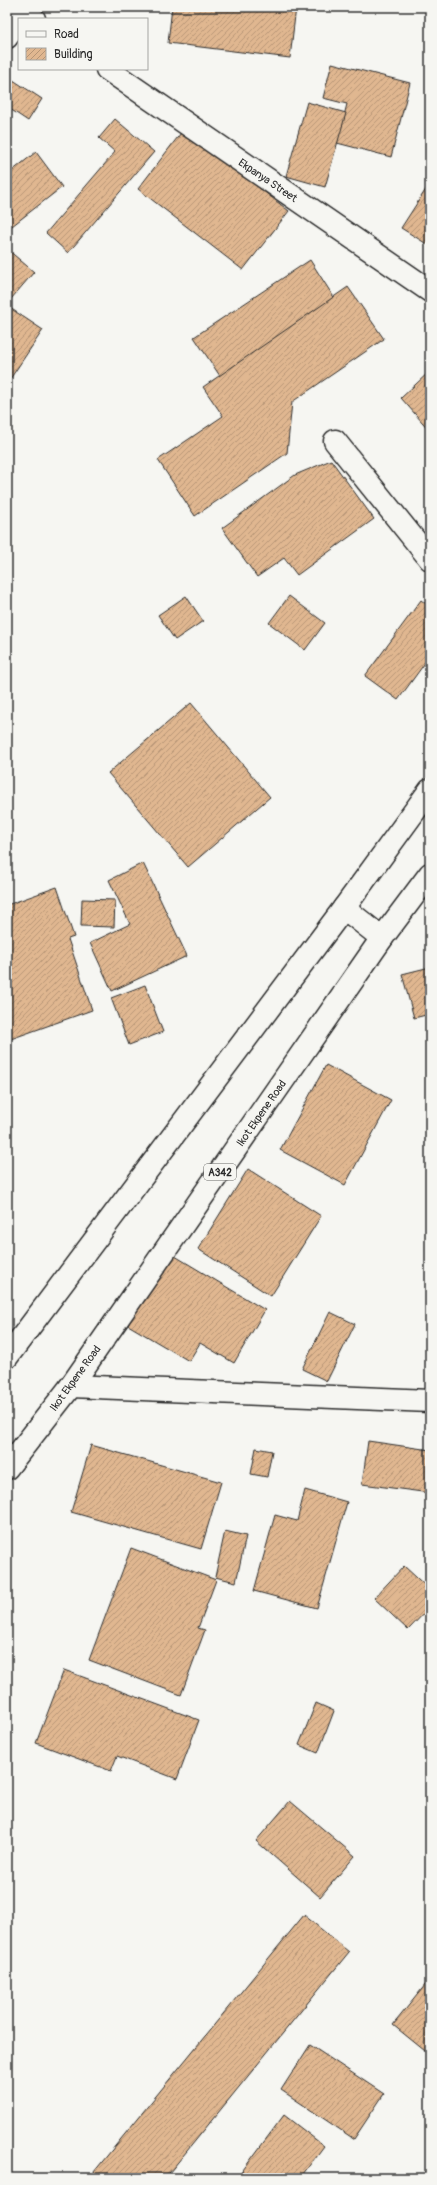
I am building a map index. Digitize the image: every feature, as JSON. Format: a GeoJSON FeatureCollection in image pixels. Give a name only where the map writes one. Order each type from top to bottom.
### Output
{"type":"FeatureCollection","features":[{"type":"Feature","properties":{"kind":"main road"},"geometry":{"type":"LineString","coordinates":[[7,37],[18,22]]}},
{"type":"Feature","properties":{"kind":"main road","name":"Ekpanya Street"},"geometry":{"type":"LineString","coordinates":[[108,70],[430,291]]}},
{"type":"Feature","properties":{"kind":"main road"},"geometry":{"type":"LineString","coordinates":[[336,441],[430,559]]}},
{"type":"Feature","properties":{"kind":"main road"},"geometry":{"type":"LineString","coordinates":[[7,1357],[344,908],[430,790]]}},
{"type":"Feature","properties":{"kind":"main road","name":"Ikot Ekpene Road"},"geometry":{"type":"LineString","coordinates":[[7,1468],[71,1386],[382,938],[430,874]]}},
{"type":"Feature","properties":{"kind":"main road"},"geometry":{"type":"LineString","coordinates":[[344,908],[382,938]]}},
{"type":"Feature","properties":{"kind":"main road"},"geometry":{"type":"LineString","coordinates":[[71,1386],[430,1401]]}},
{"type":"Feature","properties":{"kind":"building"},"geometry":{"type":"Polygon","coordinates":[[[172,7],[296,7],[290,58],[168,43],[172,7]]]}},
{"type":"Feature","properties":{"kind":"building"},"geometry":{"type":"Polygon","coordinates":[[[332,63],[410,83],[391,157],[337,143],[347,104],[323,98],[332,63]]]}},
{"type":"Feature","properties":{"kind":"building"},"geometry":{"type":"Polygon","coordinates":[[[7,76],[42,99],[28,121],[7,107],[7,76]]]}},
{"type":"Feature","properties":{"kind":"building"},"geometry":{"type":"Polygon","coordinates":[[[307,102],[346,113],[325,187],[286,176],[307,102]]]}},
{"type":"Feature","properties":{"kind":"building"},"geometry":{"type":"Polygon","coordinates":[[[115,119],[154,152],[68,253],[46,233],[115,152],[99,138],[115,119]]]}},
{"type":"Feature","properties":{"kind":"building"},"geometry":{"type":"Polygon","coordinates":[[[7,127],[12,131],[7,137],[7,127]]]}},
{"type":"Feature","properties":{"kind":"building"},"geometry":{"type":"Polygon","coordinates":[[[184,129],[289,211],[243,270],[138,189],[184,129]]]}},
{"type":"Feature","properties":{"kind":"building"},"geometry":{"type":"Polygon","coordinates":[[[36,152],[62,187],[12,226],[7,220],[7,175],[36,152]]]}},
{"type":"Feature","properties":{"kind":"building"},"geometry":{"type":"Polygon","coordinates":[[[430,183],[430,246],[401,228],[430,183]]]}},
{"type":"Feature","properties":{"kind":"building"},"geometry":{"type":"Polygon","coordinates":[[[7,249],[34,272],[11,299],[7,295],[7,249]]]}},
{"type":"Feature","properties":{"kind":"building"},"geometry":{"type":"Polygon","coordinates":[[[310,260],[335,299],[220,376],[194,337],[310,260]]]}},
{"type":"Feature","properties":{"kind":"building"},"geometry":{"type":"Polygon","coordinates":[[[348,287],[384,339],[292,402],[287,453],[195,516],[158,460],[223,416],[203,387],[348,287]]]}},
{"type":"Feature","properties":{"kind":"building"},"geometry":{"type":"Polygon","coordinates":[[[7,306],[43,330],[10,379],[7,377],[7,306]]]}},
{"type":"Feature","properties":{"kind":"building"},"geometry":{"type":"Polygon","coordinates":[[[430,371],[430,431],[401,398],[430,371]]]}},
{"type":"Feature","properties":{"kind":"building"},"geometry":{"type":"Polygon","coordinates":[[[331,460],[374,519],[297,575],[284,558],[257,577],[222,528],[295,475],[331,460]]]}},
{"type":"Feature","properties":{"kind":"building"},"geometry":{"type":"Polygon","coordinates":[[[186,596],[203,621],[175,640],[158,615],[186,596]]]}},
{"type":"Feature","properties":{"kind":"building"},"geometry":{"type":"Polygon","coordinates":[[[289,596],[325,623],[305,650],[269,623],[289,596]]]}},
{"type":"Feature","properties":{"kind":"building"},"geometry":{"type":"Polygon","coordinates":[[[421,600],[430,607],[430,656],[398,700],[365,676],[421,600]]]}},
{"type":"Feature","properties":{"kind":"building"},"geometry":{"type":"Polygon","coordinates":[[[191,703],[270,797],[188,867],[108,773],[191,703]]]}},
{"type":"Feature","properties":{"kind":"building"},"geometry":{"type":"Polygon","coordinates":[[[143,863],[187,956],[112,991],[90,943],[130,924],[109,880],[143,863]]]}},
{"type":"Feature","properties":{"kind":"building"},"geometry":{"type":"Polygon","coordinates":[[[57,887],[74,937],[68,939],[92,1010],[8,1040],[7,905],[57,887]]]}},
{"type":"Feature","properties":{"kind":"building"},"geometry":{"type":"Polygon","coordinates":[[[82,899],[115,900],[114,927],[81,926],[82,899]]]}},
{"type":"Feature","properties":{"kind":"building"},"geometry":{"type":"Polygon","coordinates":[[[430,967],[430,1014],[414,1018],[402,974],[430,967]]]}},
{"type":"Feature","properties":{"kind":"building"},"geometry":{"type":"Polygon","coordinates":[[[145,985],[163,1032],[129,1045],[111,998],[145,985]]]}},
{"type":"Feature","properties":{"kind":"building"},"geometry":{"type":"Polygon","coordinates":[[[326,1065],[391,1100],[345,1185],[280,1150],[326,1065]]]}},
{"type":"Feature","properties":{"kind":"building"},"geometry":{"type":"Polygon","coordinates":[[[248,1169],[321,1216],[271,1296],[198,1249],[248,1169]]]}},
{"type":"Feature","properties":{"kind":"building"},"geometry":{"type":"Polygon","coordinates":[[[170,1253],[265,1310],[234,1363],[200,1343],[189,1361],[128,1325],[170,1253]]]}},
{"type":"Feature","properties":{"kind":"building"},"geometry":{"type":"Polygon","coordinates":[[[427,1305],[430,1305],[430,1347],[427,1347],[427,1305]]]}},
{"type":"Feature","properties":{"kind":"building"},"geometry":{"type":"Polygon","coordinates":[[[330,1312],[355,1324],[327,1381],[302,1369],[330,1312]]]}},
{"type":"Feature","properties":{"kind":"building"},"geometry":{"type":"Polygon","coordinates":[[[368,1441],[430,1450],[430,1493],[362,1484],[368,1441]]]}},
{"type":"Feature","properties":{"kind":"building"},"geometry":{"type":"Polygon","coordinates":[[[91,1445],[221,1482],[201,1549],[71,1512],[91,1445]]]}},
{"type":"Feature","properties":{"kind":"building"},"geometry":{"type":"Polygon","coordinates":[[[256,1448],[272,1451],[267,1477],[251,1474],[256,1448]]]}},
{"type":"Feature","properties":{"kind":"building"},"geometry":{"type":"Polygon","coordinates":[[[305,1490],[347,1502],[317,1608],[254,1591],[275,1515],[297,1521],[305,1490]]]}},
{"type":"Feature","properties":{"kind":"building"},"geometry":{"type":"Polygon","coordinates":[[[225,1531],[246,1536],[236,1582],[215,1577],[225,1531]]]}},
{"type":"Feature","properties":{"kind":"building"},"geometry":{"type":"Polygon","coordinates":[[[131,1548],[216,1580],[198,1628],[205,1630],[181,1695],[89,1660],[131,1548]]]}},
{"type":"Feature","properties":{"kind":"building"},"geometry":{"type":"Polygon","coordinates":[[[404,1566],[430,1590],[430,1607],[408,1630],[374,1598],[404,1566]]]}},
{"type":"Feature","properties":{"kind":"building"},"geometry":{"type":"Polygon","coordinates":[[[64,1670],[199,1720],[177,1779],[117,1756],[111,1771],[36,1743],[64,1670]]]}},
{"type":"Feature","properties":{"kind":"building"},"geometry":{"type":"Polygon","coordinates":[[[316,1703],[334,1711],[318,1753],[299,1745],[316,1703]]]}},
{"type":"Feature","properties":{"kind":"building"},"geometry":{"type":"Polygon","coordinates":[[[290,1801],[355,1856],[320,1897],[256,1841],[290,1801]]]}},
{"type":"Feature","properties":{"kind":"building"},"geometry":{"type":"Polygon","coordinates":[[[304,1915],[349,1952],[165,2178],[89,2178],[304,1915]]]}},
{"type":"Feature","properties":{"kind":"building"},"geometry":{"type":"Polygon","coordinates":[[[430,1979],[430,2055],[393,2025],[430,1979]]]}},
{"type":"Feature","properties":{"kind":"building"},"geometry":{"type":"Polygon","coordinates":[[[310,2045],[384,2094],[354,2139],[281,2090],[310,2045]]]}},
{"type":"Feature","properties":{"kind":"building"},"geometry":{"type":"Polygon","coordinates":[[[284,2115],[324,2146],[300,2178],[237,2178],[284,2115]]]}}]}
